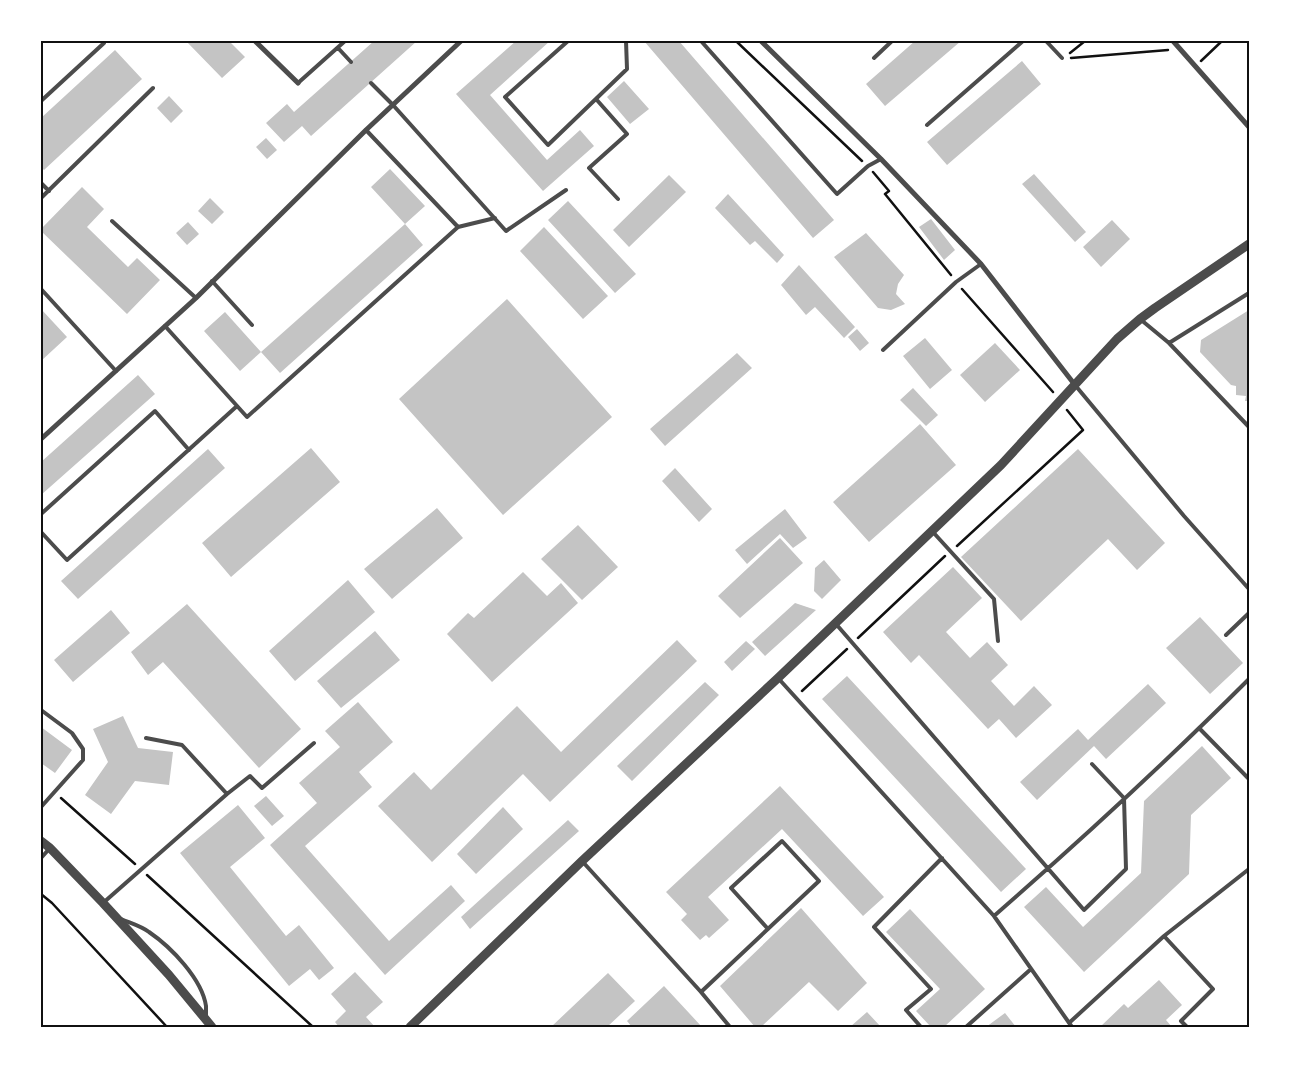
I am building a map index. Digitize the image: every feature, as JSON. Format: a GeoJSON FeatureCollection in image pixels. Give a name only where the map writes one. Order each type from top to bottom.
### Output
{"type":"FeatureCollection","features":[{"type":"Feature","properties":{"kind":"street"},"geometry":{"type":"LineString","coordinates":[[255,41],[298,83]]}},
{"type":"Feature","properties":{"kind":"street"},"geometry":{"type":"LineString","coordinates":[[41,439],[196,298],[366,130],[461,41]]}},
{"type":"Feature","properties":{"kind":"street"},"geometry":{"type":"LineString","coordinates":[[761,41],[881,159],[981,264],[1075,385]]}},
{"type":"Feature","properties":{"kind":"street"},"geometry":{"type":"LineString","coordinates":[[1173,41],[1249,127]]}},
{"type":"Feature","properties":{"kind":"street"},"geometry":{"type":"LineString","coordinates":[[410,1027],[582,861],[778,678],[1001,465],[1117,339],[1140,319],[1249,244]]}},
{"type":"Feature","properties":{"kind":"street"},"geometry":{"type":"LineString","coordinates":[[41,841],[103,903],[169,974],[209,1023]]}},
{"type":"Feature","properties":{"kind":"lane"},"geometry":{"type":"LineString","coordinates":[[298,83],[345,41]]}},
{"type":"Feature","properties":{"kind":"lane"},"geometry":{"type":"LineString","coordinates":[[568,41],[505,97],[548,145],[627,69],[626,41]]}},
{"type":"Feature","properties":{"kind":"lane"},"geometry":{"type":"LineString","coordinates":[[701,41],[837,194],[868,166],[881,159]]}},
{"type":"Feature","properties":{"kind":"lane"},"geometry":{"type":"LineString","coordinates":[[874,58],[892,41]]}},
{"type":"Feature","properties":{"kind":"lane"},"geometry":{"type":"LineString","coordinates":[[927,125],[1023,41]]}},
{"type":"Feature","properties":{"kind":"lane"},"geometry":{"type":"LineString","coordinates":[[1046,41],[1062,58]]}},
{"type":"Feature","properties":{"kind":"lane"},"geometry":{"type":"LineString","coordinates":[[41,101],[104,43]]}},
{"type":"Feature","properties":{"kind":"lane"},"geometry":{"type":"LineString","coordinates":[[338,48],[351,62]]}},
{"type":"Feature","properties":{"kind":"lane"},"geometry":{"type":"LineString","coordinates":[[370,83],[506,231],[566,190]]}},
{"type":"Feature","properties":{"kind":"lane"},"geometry":{"type":"LineString","coordinates":[[41,198],[153,88]]}},
{"type":"Feature","properties":{"kind":"lane"},"geometry":{"type":"LineString","coordinates":[[596,99],[627,134],[590,168],[618,199]]}},
{"type":"Feature","properties":{"kind":"lane"},"geometry":{"type":"LineString","coordinates":[[366,130],[458,227]]}},
{"type":"Feature","properties":{"kind":"lane"},"geometry":{"type":"LineString","coordinates":[[41,183],[49,191]]}},
{"type":"Feature","properties":{"kind":"lane"},"geometry":{"type":"LineString","coordinates":[[165,326],[247,417],[458,227],[495,218]]}},
{"type":"Feature","properties":{"kind":"lane"},"geometry":{"type":"LineString","coordinates":[[112,221],[196,298]]}},
{"type":"Feature","properties":{"kind":"lane"},"geometry":{"type":"LineString","coordinates":[[883,350],[956,282],[981,264]]}},
{"type":"Feature","properties":{"kind":"lane"},"geometry":{"type":"LineString","coordinates":[[212,281],[252,325]]}},
{"type":"Feature","properties":{"kind":"lane"},"geometry":{"type":"LineString","coordinates":[[41,289],[116,371]]}},
{"type":"Feature","properties":{"kind":"lane"},"geometry":{"type":"LineString","coordinates":[[1169,343],[1249,293]]}},
{"type":"Feature","properties":{"kind":"lane"},"geometry":{"type":"LineString","coordinates":[[1140,319],[1169,343],[1249,427]]}},
{"type":"Feature","properties":{"kind":"lane"},"geometry":{"type":"LineString","coordinates":[[1075,385],[1184,516],[1249,589]]}},
{"type":"Feature","properties":{"kind":"lane"},"geometry":{"type":"LineString","coordinates":[[41,532],[67,560],[237,406]]}},
{"type":"Feature","properties":{"kind":"lane"},"geometry":{"type":"LineString","coordinates":[[41,514],[154,411],[189,450]]}},
{"type":"Feature","properties":{"kind":"lane"},"geometry":{"type":"LineString","coordinates":[[932,531],[994,599],[998,641]]}},
{"type":"Feature","properties":{"kind":"lane"},"geometry":{"type":"LineString","coordinates":[[1226,635],[1249,613]]}},
{"type":"Feature","properties":{"kind":"lane"},"geometry":{"type":"LineString","coordinates":[[835,623],[1084,910],[1126,869],[1124,798],[1092,764]]}},
{"type":"Feature","properties":{"kind":"lane"},"geometry":{"type":"LineString","coordinates":[[778,678],[994,916],[1071,1025],[1164,936],[1249,869]]}},
{"type":"Feature","properties":{"kind":"lane"},"geometry":{"type":"LineString","coordinates":[[994,916],[1048,869],[1249,679]]}},
{"type":"Feature","properties":{"kind":"lane"},"geometry":{"type":"LineString","coordinates":[[41,710],[72,733],[83,749],[83,760],[41,807]]}},
{"type":"Feature","properties":{"kind":"lane"},"geometry":{"type":"LineString","coordinates":[[1199,728],[1249,779]]}},
{"type":"Feature","properties":{"kind":"lane"},"geometry":{"type":"LineString","coordinates":[[146,738],[182,745],[227,794]]}},
{"type":"Feature","properties":{"kind":"lane"},"geometry":{"type":"LineString","coordinates":[[103,903],[250,776],[262,788],[314,743]]}},
{"type":"Feature","properties":{"kind":"lane"},"geometry":{"type":"LineString","coordinates":[[701,992],[768,929],[819,881],[782,841],[732,888],[768,929]]}},
{"type":"Feature","properties":{"kind":"lane"},"geometry":{"type":"LineString","coordinates":[[41,858],[50,848]]}},
{"type":"Feature","properties":{"kind":"lane"},"geometry":{"type":"LineString","coordinates":[[921,1027],[906,1010],[931,989],[874,927],[942,858]]}},
{"type":"Feature","properties":{"kind":"lane"},"geometry":{"type":"LineString","coordinates":[[582,861],[701,992],[730,1027]]}},
{"type":"Feature","properties":{"kind":"lane"},"geometry":{"type":"LineString","coordinates":[[115,916],[148,931],[183,963],[197,982],[206,1004],[209,1023]]}},
{"type":"Feature","properties":{"kind":"lane"},"geometry":{"type":"LineString","coordinates":[[1164,936],[1213,989],[1181,1021],[1187,1027]]}},
{"type":"Feature","properties":{"kind":"lane"},"geometry":{"type":"LineString","coordinates":[[966,1027],[1031,969]]}},
{"type":"Feature","properties":{"kind":"path"},"geometry":{"type":"LineString","coordinates":[[736,41],[868,166],[889,191],[885,194],[956,282],[1060,400],[1083,430],[950,551],[795,697]]}},
{"type":"Feature","properties":{"kind":"path"},"geometry":{"type":"LineString","coordinates":[[1062,58],[1085,41]]}},
{"type":"Feature","properties":{"kind":"path"},"geometry":{"type":"LineString","coordinates":[[1195,66],[1222,41]]}},
{"type":"Feature","properties":{"kind":"path"},"geometry":{"type":"LineString","coordinates":[[1062,58],[1180,49]]}},
{"type":"Feature","properties":{"kind":"path"},"geometry":{"type":"LineString","coordinates":[[54,792],[313,1027]]}},
{"type":"Feature","properties":{"kind":"path"},"geometry":{"type":"LineString","coordinates":[[41,894],[166,1027]]}},
{"type":"Feature","properties":{"kind":"building"},"geometry":{"type":"Polygon","coordinates":[[[186,41],[229,41],[245,57],[222,78],[186,41]]]}},
{"type":"Feature","properties":{"kind":"building"},"geometry":{"type":"Polygon","coordinates":[[[374,41],[417,41],[311,136],[302,126],[284,142],[266,123],[287,104],[294,112],[374,41]]]}},
{"type":"Feature","properties":{"kind":"building"},"geometry":{"type":"Polygon","coordinates":[[[516,41],[550,41],[490,95],[547,160],[580,130],[594,146],[543,191],[456,94],[516,41]]]}},
{"type":"Feature","properties":{"kind":"building"},"geometry":{"type":"Polygon","coordinates":[[[644,41],[679,41],[834,220],[813,238],[644,41]]]}},
{"type":"Feature","properties":{"kind":"building"},"geometry":{"type":"Polygon","coordinates":[[[915,41],[961,41],[885,106],[866,84],[915,41]]]}},
{"type":"Feature","properties":{"kind":"building"},"geometry":{"type":"Polygon","coordinates":[[[115,50],[142,79],[44,170],[41,167],[41,118],[115,50]]]}},
{"type":"Feature","properties":{"kind":"building"},"geometry":{"type":"Polygon","coordinates":[[[1022,61],[1041,84],[947,165],[927,142],[1022,61]]]}},
{"type":"Feature","properties":{"kind":"building"},"geometry":{"type":"Polygon","coordinates":[[[624,81],[649,109],[630,124],[607,97],[624,81]]]}},
{"type":"Feature","properties":{"kind":"building"},"geometry":{"type":"Polygon","coordinates":[[[169,96],[183,111],[171,123],[157,108],[169,96]]]}},
{"type":"Feature","properties":{"kind":"building"},"geometry":{"type":"Polygon","coordinates":[[[266,138],[277,150],[267,159],[256,147],[266,138]]]}},
{"type":"Feature","properties":{"kind":"building"},"geometry":{"type":"Polygon","coordinates":[[[390,169],[425,206],[405,224],[371,187],[390,169]]]}},
{"type":"Feature","properties":{"kind":"building"},"geometry":{"type":"Polygon","coordinates":[[[1034,174],[1086,232],[1075,242],[1022,184],[1034,174]]]}},
{"type":"Feature","properties":{"kind":"building"},"geometry":{"type":"Polygon","coordinates":[[[669,175],[686,192],[629,247],[613,230],[669,175]]]}},
{"type":"Feature","properties":{"kind":"building"},"geometry":{"type":"Polygon","coordinates":[[[82,187],[104,209],[87,227],[128,267],[137,258],[160,280],[127,314],[41,231],[82,187]]]}},
{"type":"Feature","properties":{"kind":"building"},"geometry":{"type":"Polygon","coordinates":[[[728,194],[784,255],[777,263],[755,241],[750,245],[715,208],[728,194]]]}},
{"type":"Feature","properties":{"kind":"building"},"geometry":{"type":"Polygon","coordinates":[[[210,198],[224,212],[212,224],[198,211],[210,198]]]}},
{"type":"Feature","properties":{"kind":"building"},"geometry":{"type":"Polygon","coordinates":[[[568,201],[636,274],[615,293],[548,220],[568,201]]]}},
{"type":"Feature","properties":{"kind":"building"},"geometry":{"type":"Polygon","coordinates":[[[931,219],[955,250],[944,260],[919,227],[931,219]]]}},
{"type":"Feature","properties":{"kind":"building"},"geometry":{"type":"Polygon","coordinates":[[[1112,220],[1130,239],[1101,267],[1083,247],[1112,220]]]}},
{"type":"Feature","properties":{"kind":"building"},"geometry":{"type":"Polygon","coordinates":[[[188,222],[199,234],[187,245],[176,233],[188,222]]]}},
{"type":"Feature","properties":{"kind":"building"},"geometry":{"type":"Polygon","coordinates":[[[405,224],[423,245],[280,373],[261,352],[405,224]]]}},
{"type":"Feature","properties":{"kind":"building"},"geometry":{"type":"Polygon","coordinates":[[[544,227],[608,296],[583,319],[520,251],[544,227]]]}},
{"type":"Feature","properties":{"kind":"building"},"geometry":{"type":"Polygon","coordinates":[[[866,233],[904,275],[898,284],[896,294],[905,304],[891,310],[878,308],[834,257],[866,233]]]}},
{"type":"Feature","properties":{"kind":"building"},"geometry":{"type":"Polygon","coordinates":[[[799,265],[855,327],[844,338],[815,307],[806,315],[781,285],[799,265]]]}},
{"type":"Feature","properties":{"kind":"building"},"geometry":{"type":"Polygon","coordinates":[[[507,299],[612,417],[503,515],[399,399],[507,299]]]}},
{"type":"Feature","properties":{"kind":"building"},"geometry":{"type":"Polygon","coordinates":[[[41,309],[67,337],[41,361],[41,309]]]}},
{"type":"Feature","properties":{"kind":"building"},"geometry":{"type":"Polygon","coordinates":[[[1249,310],[1249,401],[1245,401],[1246,396],[1236,395],[1236,386],[1231,385],[1200,352],[1201,340],[1249,310]]]}},
{"type":"Feature","properties":{"kind":"building"},"geometry":{"type":"Polygon","coordinates":[[[225,312],[261,352],[240,371],[204,331],[225,312]]]}},
{"type":"Feature","properties":{"kind":"building"},"geometry":{"type":"Polygon","coordinates":[[[857,329],[869,343],[860,351],[848,337],[857,329]]]}},
{"type":"Feature","properties":{"kind":"building"},"geometry":{"type":"Polygon","coordinates":[[[925,338],[952,370],[930,389],[903,356],[925,338]]]}},
{"type":"Feature","properties":{"kind":"building"},"geometry":{"type":"Polygon","coordinates":[[[995,343],[1020,370],[985,402],[960,375],[995,343]]]}},
{"type":"Feature","properties":{"kind":"building"},"geometry":{"type":"Polygon","coordinates":[[[737,353],[752,368],[665,446],[650,429],[737,353]]]}},
{"type":"Feature","properties":{"kind":"building"},"geometry":{"type":"Polygon","coordinates":[[[138,375],[155,394],[41,495],[41,462],[138,375]]]}},
{"type":"Feature","properties":{"kind":"building"},"geometry":{"type":"Polygon","coordinates":[[[913,388],[938,415],[926,426],[900,400],[913,388]]]}},
{"type":"Feature","properties":{"kind":"building"},"geometry":{"type":"Polygon","coordinates":[[[920,424],[956,465],[869,542],[833,502],[920,424]]]}},
{"type":"Feature","properties":{"kind":"building"},"geometry":{"type":"Polygon","coordinates":[[[311,448],[340,482],[231,577],[202,543],[311,448]]]}},
{"type":"Feature","properties":{"kind":"building"},"geometry":{"type":"Polygon","coordinates":[[[208,449],[225,468],[78,599],[61,581],[208,449]]]}},
{"type":"Feature","properties":{"kind":"building"},"geometry":{"type":"Polygon","coordinates":[[[1078,449],[1165,543],[1137,570],[1108,539],[1021,621],[961,557],[1078,449]]]}},
{"type":"Feature","properties":{"kind":"building"},"geometry":{"type":"Polygon","coordinates":[[[675,468],[712,509],[699,522],[662,481],[675,468]]]}},
{"type":"Feature","properties":{"kind":"building"},"geometry":{"type":"Polygon","coordinates":[[[437,508],[463,538],[392,599],[364,569],[437,508]]]}},
{"type":"Feature","properties":{"kind":"building"},"geometry":{"type":"Polygon","coordinates":[[[785,509],[807,538],[793,548],[780,534],[747,564],[735,550],[785,509]]]}},
{"type":"Feature","properties":{"kind":"building"},"geometry":{"type":"Polygon","coordinates":[[[578,525],[618,567],[582,600],[541,559],[578,525]]]}},
{"type":"Feature","properties":{"kind":"building"},"geometry":{"type":"Polygon","coordinates":[[[780,538],[803,563],[740,618],[718,596],[780,538]]]}},
{"type":"Feature","properties":{"kind":"building"},"geometry":{"type":"Polygon","coordinates":[[[824,560],[841,580],[822,599],[814,591],[815,568],[824,560]]]}},
{"type":"Feature","properties":{"kind":"building"},"geometry":{"type":"Polygon","coordinates":[[[953,567],[982,598],[946,632],[970,658],[987,642],[1008,665],[991,681],[1014,706],[1034,686],[1052,705],[1016,738],[999,719],[988,729],[919,655],[911,663],[883,632],[953,567]]]}},
{"type":"Feature","properties":{"kind":"building"},"geometry":{"type":"Polygon","coordinates":[[[523,572],[547,596],[561,583],[578,603],[492,682],[447,634],[468,613],[474,618],[523,572]]]}},
{"type":"Feature","properties":{"kind":"building"},"geometry":{"type":"Polygon","coordinates":[[[348,580],[375,612],[295,681],[269,651],[348,580]]]}},
{"type":"Feature","properties":{"kind":"building"},"geometry":{"type":"Polygon","coordinates":[[[795,603],[816,610],[765,656],[752,642],[795,603]]]}},
{"type":"Feature","properties":{"kind":"building"},"geometry":{"type":"Polygon","coordinates":[[[187,604],[301,729],[259,768],[163,662],[148,675],[131,652],[187,604]]]}},
{"type":"Feature","properties":{"kind":"building"},"geometry":{"type":"Polygon","coordinates":[[[111,610],[130,633],[73,682],[54,660],[111,610]]]}},
{"type":"Feature","properties":{"kind":"building"},"geometry":{"type":"Polygon","coordinates":[[[1200,617],[1243,663],[1210,694],[1166,648],[1200,617]]]}},
{"type":"Feature","properties":{"kind":"building"},"geometry":{"type":"Polygon","coordinates":[[[375,631],[400,660],[341,708],[317,681],[375,631]]]}},
{"type":"Feature","properties":{"kind":"building"},"geometry":{"type":"Polygon","coordinates":[[[677,640],[697,661],[550,802],[523,774],[432,862],[378,806],[414,772],[431,790],[517,706],[561,752],[677,640]]]}},
{"type":"Feature","properties":{"kind":"building"},"geometry":{"type":"Polygon","coordinates":[[[746,641],[755,649],[732,671],[724,662],[746,641]]]}},
{"type":"Feature","properties":{"kind":"building"},"geometry":{"type":"Polygon","coordinates":[[[847,676],[1026,869],[1001,892],[822,699],[847,676]]]}},
{"type":"Feature","properties":{"kind":"building"},"geometry":{"type":"Polygon","coordinates":[[[705,682],[719,695],[632,781],[617,766],[705,682]]]}},
{"type":"Feature","properties":{"kind":"building"},"geometry":{"type":"Polygon","coordinates":[[[1148,684],[1166,703],[1106,759],[1094,746],[1037,800],[1020,782],[1078,729],[1088,740],[1148,684]]]}},
{"type":"Feature","properties":{"kind":"building"},"geometry":{"type":"Polygon","coordinates":[[[358,702],[393,742],[359,772],[372,787],[305,846],[389,941],[451,885],[465,901],[385,975],[270,845],[317,803],[299,783],[340,747],[325,731],[358,702]]]}},
{"type":"Feature","properties":{"kind":"building"},"geometry":{"type":"Polygon","coordinates":[[[123,716],[138,748],[173,752],[169,785],[135,781],[111,814],[85,795],[108,762],[93,729],[123,716]]]}},
{"type":"Feature","properties":{"kind":"building"},"geometry":{"type":"Polygon","coordinates":[[[41,727],[72,750],[55,773],[41,763],[41,727]]]}},
{"type":"Feature","properties":{"kind":"building"},"geometry":{"type":"Polygon","coordinates":[[[1202,746],[1231,778],[1191,815],[1189,874],[1084,972],[1024,907],[1046,887],[1083,927],[1141,873],[1144,801],[1202,746]]]}},
{"type":"Feature","properties":{"kind":"building"},"geometry":{"type":"Polygon","coordinates":[[[780,786],[884,897],[863,916],[782,829],[708,897],[729,920],[709,938],[706,935],[700,940],[681,920],[687,914],[666,892],[780,786]]]}},
{"type":"Feature","properties":{"kind":"building"},"geometry":{"type":"Polygon","coordinates":[[[266,796],[284,816],[272,826],[254,806],[266,796]]]}},
{"type":"Feature","properties":{"kind":"building"},"geometry":{"type":"Polygon","coordinates":[[[238,805],[265,838],[230,867],[286,936],[299,925],[334,968],[319,980],[310,969],[289,986],[180,853],[238,805]]]}},
{"type":"Feature","properties":{"kind":"building"},"geometry":{"type":"Polygon","coordinates":[[[503,807],[523,829],[476,874],[457,854],[503,807]]]}},
{"type":"Feature","properties":{"kind":"building"},"geometry":{"type":"Polygon","coordinates":[[[568,820],[579,831],[470,929],[461,917],[568,820]]]}},
{"type":"Feature","properties":{"kind":"building"},"geometry":{"type":"Polygon","coordinates":[[[801,908],[867,983],[838,1011],[809,982],[761,1027],[755,1027],[720,986],[801,908]]]}},
{"type":"Feature","properties":{"kind":"building"},"geometry":{"type":"Polygon","coordinates":[[[910,909],[985,989],[944,1027],[931,1027],[916,1011],[940,989],[886,932],[910,909]]]}},
{"type":"Feature","properties":{"kind":"building"},"geometry":{"type":"Polygon","coordinates":[[[355,972],[383,1002],[366,1017],[375,1027],[339,1027],[335,1022],[346,1011],[331,994],[355,972]]]}},
{"type":"Feature","properties":{"kind":"building"},"geometry":{"type":"Polygon","coordinates":[[[608,973],[635,1001],[607,1027],[551,1027],[608,973]]]}},
{"type":"Feature","properties":{"kind":"building"},"geometry":{"type":"Polygon","coordinates":[[[1159,980],[1182,1005],[1166,1020],[1172,1027],[1100,1027],[1124,1004],[1128,1008],[1159,980]]]}},
{"type":"Feature","properties":{"kind":"building"},"geometry":{"type":"Polygon","coordinates":[[[664,986],[702,1027],[632,1027],[627,1021],[664,986]]]}},
{"type":"Feature","properties":{"kind":"building"},"geometry":{"type":"Polygon","coordinates":[[[867,1012],[881,1027],[850,1027],[867,1012]]]}},
{"type":"Feature","properties":{"kind":"building"},"geometry":{"type":"Polygon","coordinates":[[[1005,1013],[1016,1027],[986,1027],[1005,1013]]]}}]}
